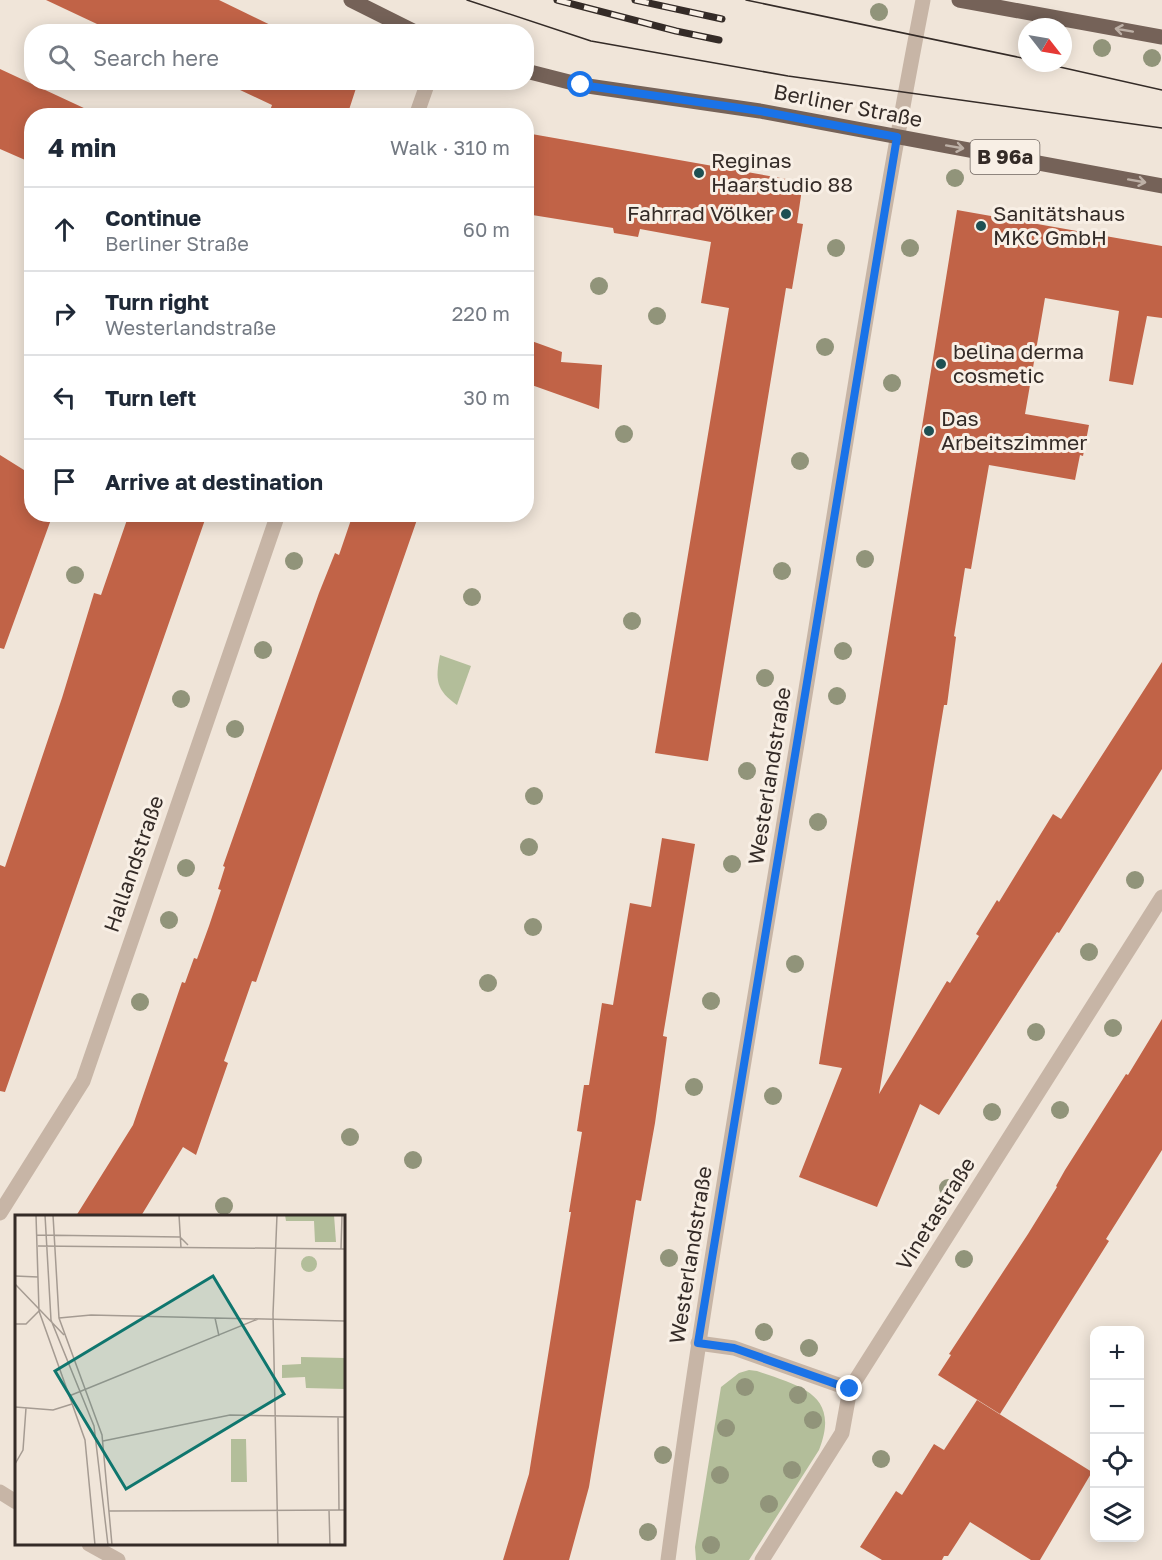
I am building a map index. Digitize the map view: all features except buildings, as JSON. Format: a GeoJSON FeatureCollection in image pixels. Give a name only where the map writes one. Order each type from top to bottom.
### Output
{"type":"FeatureCollection","features":[{"type":"Feature","properties":{"kind":"main road"},"geometry":{"type":"LineString","coordinates":[[351,0],[398,24]]}},
{"type":"Feature","properties":{"kind":"main road"},"geometry":{"type":"LineString","coordinates":[[959,0],[1162,37]]}},
{"type":"Feature","properties":{"kind":"main road","name":"Berliner Straße"},"geometry":{"type":"LineString","coordinates":[[534,73],[581,85],[760,111],[1162,186]]}},
{"type":"Feature","properties":{"kind":"street","name":"Westerlandstraße"},"geometry":{"type":"LineString","coordinates":[[668,1560],[698,1343],[897,137],[923,0]]}},
{"type":"Feature","properties":{"kind":"street"},"geometry":{"type":"LineString","coordinates":[[419,108],[425,90]]}},
{"type":"Feature","properties":{"kind":"street","name":"Hallandstraße"},"geometry":{"type":"LineString","coordinates":[[0,1213],[83,1081],[145,895],[275,522]]}},
{"type":"Feature","properties":{"kind":"street","name":"Vinetastraße"},"geometry":{"type":"LineString","coordinates":[[762,1560],[842,1433],[850,1389],[1162,897]]}},
{"type":"Feature","properties":{"kind":"street"},"geometry":{"type":"LineString","coordinates":[[698,1343],[734,1348],[850,1389]]}},
{"type":"Feature","properties":{"kind":"street"},"geometry":{"type":"LineString","coordinates":[[0,1492],[15,1501]]}},
{"type":"Feature","properties":{"kind":"street"},"geometry":{"type":"LineString","coordinates":[[91,1545],[118,1560]]}},
{"type":"Feature","properties":{"kind":"green space"},"geometry":{"type":"Polygon","coordinates":[[[440,655],[471,666],[457,705],[450,700],[439,684],[440,655]]]}},
{"type":"Feature","properties":{"kind":"green space"},"geometry":{"type":"Polygon","coordinates":[[[749,1370],[801,1388],[820,1404],[825,1416],[819,1450],[749,1560],[696,1560],[695,1547],[721,1387],[739,1373],[749,1370]]]}},
{"type":"Feature","properties":{"kind":"tram line"},"geometry":{"type":"LineString","coordinates":[[467,0],[591,41],[788,76],[1162,128]]}},
{"type":"Feature","properties":{"kind":"tram line"},"geometry":{"type":"LineString","coordinates":[[746,0],[1018,57]]}},
{"type":"Feature","properties":{"kind":"tram line"},"geometry":{"type":"LineString","coordinates":[[1072,70],[1162,90]]}},
{"type":"Feature","properties":{"kind":"railway"},"geometry":{"type":"LineString","coordinates":[[557,0],[719,40]]}},
{"type":"Feature","properties":{"kind":"railway"},"geometry":{"type":"LineString","coordinates":[[635,0],[722,19]]}},
{"type":"Feature","properties":{"kind":"place","name":"Reginas Haarstudio 88"},"geometry":{"type":"Point","coordinates":[699,173]}},
{"type":"Feature","properties":{"kind":"place","name":"Fahrrad Völker"},"geometry":{"type":"Point","coordinates":[786,214]}},
{"type":"Feature","properties":{"kind":"place","name":"Sanitätshaus MKC GmbH"},"geometry":{"type":"Point","coordinates":[981,226]}},
{"type":"Feature","properties":{"kind":"place","name":"belina derma cosmetic"},"geometry":{"type":"Point","coordinates":[941,364]}},
{"type":"Feature","properties":{"kind":"place","name":"Das Arbeitszimmer"},"geometry":{"type":"Point","coordinates":[929,431]}},
{"type":"Feature","properties":{"kind":"route"},"geometry":{"type":"LineString","coordinates":[[581,85],[760,111],[897,137],[698,1343],[734,1348],[850,1389]]}}]}
